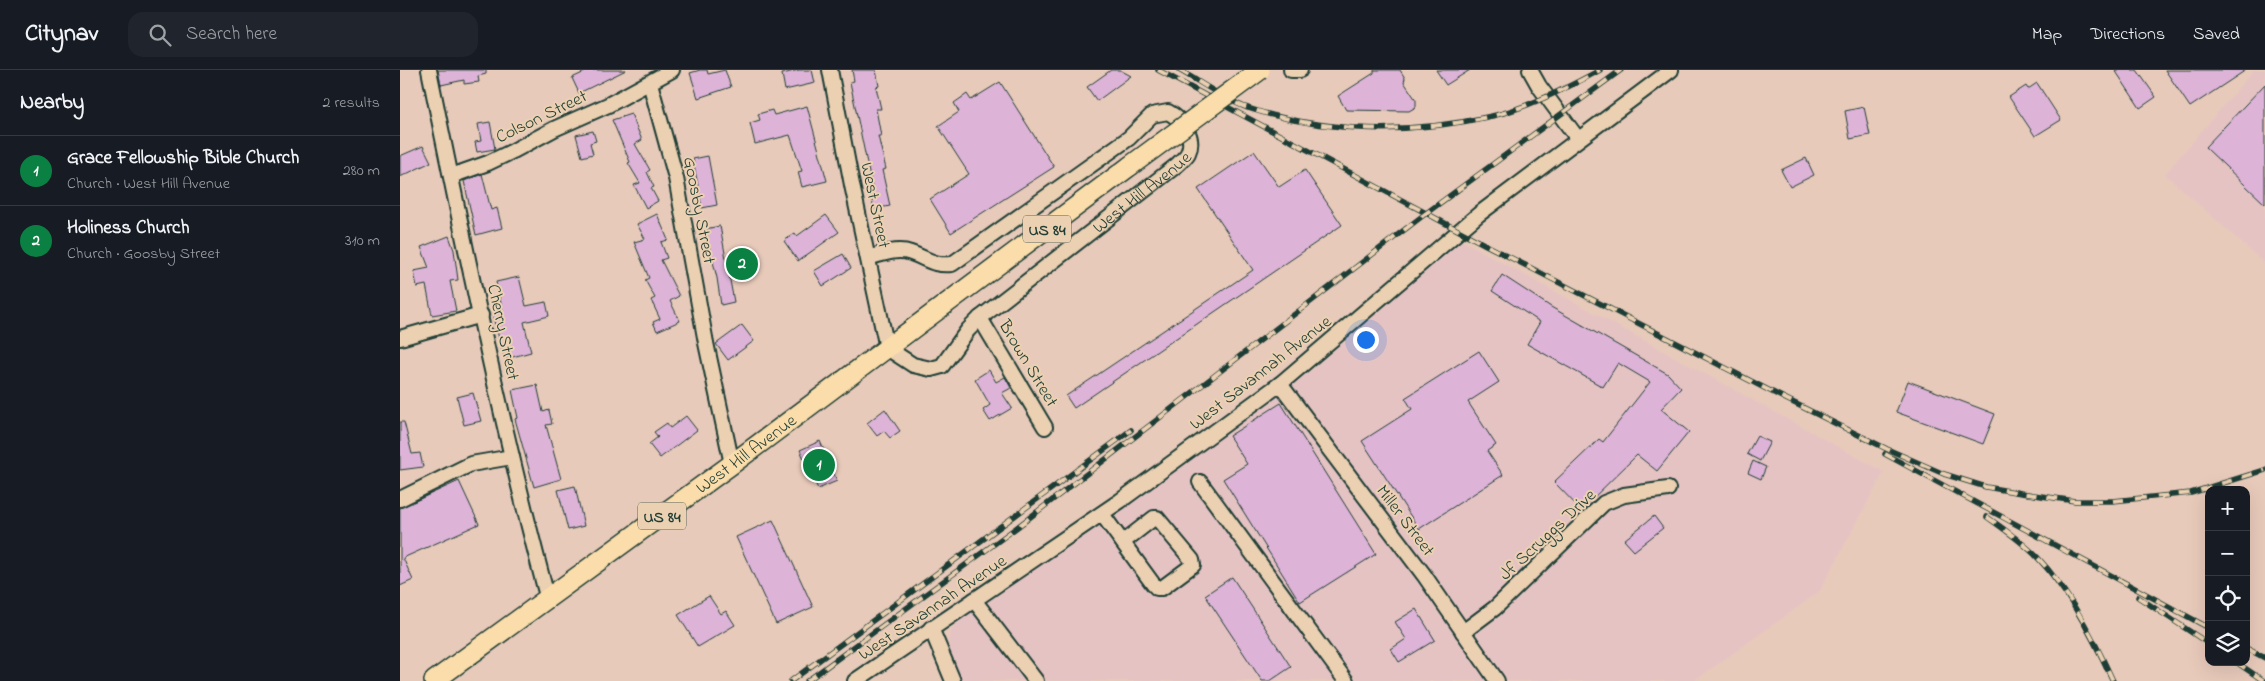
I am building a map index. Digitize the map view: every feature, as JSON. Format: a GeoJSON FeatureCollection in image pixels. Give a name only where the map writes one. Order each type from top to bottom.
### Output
{"type":"FeatureCollection","features":[{"type":"Feature","properties":{"kind":"highway","name":"West Hill Avenue"},"geometry":{"type":"LineString","coordinates":[[434,681],[548,600],[732,464],[1260,70]]}},
{"type":"Feature","properties":{"kind":"street","name":"Cherry Street"},"geometry":{"type":"LineString","coordinates":[[429,70],[512,457],[548,600]]}},
{"type":"Feature","properties":{"kind":"street","name":"Colson Street"},"geometry":{"type":"LineString","coordinates":[[451,176],[513,152],[554,129],[608,104],[672,70]]}},
{"type":"Feature","properties":{"kind":"street","name":"West Street"},"geometry":{"type":"LineString","coordinates":[[830,70],[887,348]]}},
{"type":"Feature","properties":{"kind":"street"},"geometry":{"type":"LineString","coordinates":[[1291,70],[1300,70]]}},
{"type":"Feature","properties":{"kind":"street"},"geometry":{"type":"LineString","coordinates":[[1530,70],[1539,86],[1578,139]]}},
{"type":"Feature","properties":{"kind":"street","name":"West Savannah Avenue"},"geometry":{"type":"LineString","coordinates":[[855,681],[1102,514],[1280,384],[1479,214],[1671,70]]}},
{"type":"Feature","properties":{"kind":"street","name":"Goosby Street"},"geometry":{"type":"LineString","coordinates":[[650,83],[676,178],[706,343],[732,464]]}},
{"type":"Feature","properties":{"kind":"street","name":"West Hill Avenue"},"geometry":{"type":"LineString","coordinates":[[868,258],[901,251],[910,252],[940,266],[952,264],[1129,138],[1152,115],[1168,112],[1180,119],[1187,132],[1189,142],[1188,153],[1177,165],[980,318],[968,330],[942,366],[931,370],[913,365],[887,348]]}},
{"type":"Feature","properties":{"kind":"street"},"geometry":{"type":"LineString","coordinates":[[400,338],[481,315]]}},
{"type":"Feature","properties":{"kind":"street","name":"Brown Street"},"geometry":{"type":"LineString","coordinates":[[980,318],[1045,427]]}},
{"type":"Feature","properties":{"kind":"street","name":"Miller Street"},"geometry":{"type":"LineString","coordinates":[[1280,384],[1424,576],[1498,681]]}},
{"type":"Feature","properties":{"kind":"street"},"geometry":{"type":"LineString","coordinates":[[400,498],[471,464],[512,457]]}},
{"type":"Feature","properties":{"kind":"street"},"geometry":{"type":"LineString","coordinates":[[1200,482],[1346,681]]}},
{"type":"Feature","properties":{"kind":"street","name":"Jf Scruggs Drive"},"geometry":{"type":"LineString","coordinates":[[1463,632],[1495,608],[1604,503],[1624,495],[1668,489]]}},
{"type":"Feature","properties":{"kind":"street"},"geometry":{"type":"LineString","coordinates":[[1102,514],[1157,588],[1162,588],[1193,565],[1192,560],[1157,518],[1154,518],[1123,542]]}},
{"type":"Feature","properties":{"kind":"street"},"geometry":{"type":"LineString","coordinates":[[974,600],[1036,681]]}},
{"type":"Feature","properties":{"kind":"street"},"geometry":{"type":"LineString","coordinates":[[931,628],[952,681]]}},
{"type":"Feature","properties":{"kind":"shaded area"},"geometry":{"type":"Polygon","coordinates":[[[2254,70],[2265,70],[2265,264],[2165,174],[2254,70]]]}},
{"type":"Feature","properties":{"kind":"shaded area"},"geometry":{"type":"Polygon","coordinates":[[[1461,240],[1884,472],[1819,592],[1694,681],[962,681],[947,647],[949,636],[955,623],[1138,496],[1300,379],[1461,240]]]}},
{"type":"Feature","properties":{"kind":"building"},"geometry":{"type":"Polygon","coordinates":[[[438,70],[486,70],[486,74],[478,76],[479,82],[464,84],[464,80],[441,85],[438,70]]]}},
{"type":"Feature","properties":{"kind":"building"},"geometry":{"type":"Polygon","coordinates":[[[589,70],[626,70],[579,93],[572,78],[589,70]]]}},
{"type":"Feature","properties":{"kind":"building"},"geometry":{"type":"Polygon","coordinates":[[[707,70],[708,74],[725,70],[731,87],[698,98],[690,73],[707,70]]]}},
{"type":"Feature","properties":{"kind":"building"},"geometry":{"type":"Polygon","coordinates":[[[799,70],[812,70],[815,83],[785,90],[782,74],[799,70]]]}},
{"type":"Feature","properties":{"kind":"building"},"geometry":{"type":"Polygon","coordinates":[[[852,70],[876,70],[879,86],[876,87],[881,109],[876,109],[881,136],[878,136],[886,169],[882,170],[890,206],[874,209],[870,192],[873,192],[850,82],[854,81],[852,70]]]}},
{"type":"Feature","properties":{"kind":"building"},"geometry":{"type":"Polygon","coordinates":[[[1111,70],[1120,70],[1131,76],[1097,101],[1087,87],[1111,70]]]}},
{"type":"Feature","properties":{"kind":"building"},"geometry":{"type":"Polygon","coordinates":[[[1374,70],[1400,70],[1405,78],[1404,82],[1416,100],[1416,107],[1409,111],[1346,110],[1338,96],[1374,73],[1374,70]]]}},
{"type":"Feature","properties":{"kind":"building"},"geometry":{"type":"Polygon","coordinates":[[[1436,70],[1470,70],[1446,85],[1436,70]]]}},
{"type":"Feature","properties":{"kind":"building"},"geometry":{"type":"Polygon","coordinates":[[[2115,70],[2137,70],[2156,97],[2140,108],[2115,70]]]}},
{"type":"Feature","properties":{"kind":"building"},"geometry":{"type":"Polygon","coordinates":[[[2165,70],[2246,70],[2190,107],[2165,70]]]}},
{"type":"Feature","properties":{"kind":"building"},"geometry":{"type":"Polygon","coordinates":[[[1000,82],[1054,167],[951,233],[930,199],[969,174],[938,126],[959,112],[954,103],[967,94],[971,100],[1000,82]]]}},
{"type":"Feature","properties":{"kind":"building"},"geometry":{"type":"Polygon","coordinates":[[[2037,83],[2061,120],[2035,136],[2009,97],[2026,86],[2028,89],[2037,83]]]}},
{"type":"Feature","properties":{"kind":"building"},"geometry":{"type":"Polygon","coordinates":[[[2265,84],[2265,204],[2205,147],[2265,84]]]}},
{"type":"Feature","properties":{"kind":"building"},"geometry":{"type":"Polygon","coordinates":[[[807,106],[827,181],[802,187],[798,172],[802,171],[790,135],[755,144],[750,123],[760,120],[758,114],[772,110],[774,115],[807,106]]]}},
{"type":"Feature","properties":{"kind":"building"},"geometry":{"type":"Polygon","coordinates":[[[1864,107],[1870,135],[1850,139],[1845,111],[1864,107]]]}},
{"type":"Feature","properties":{"kind":"building"},"geometry":{"type":"Polygon","coordinates":[[[631,114],[642,140],[635,144],[650,170],[647,172],[654,187],[651,188],[658,201],[646,208],[634,185],[640,183],[628,163],[630,162],[612,120],[631,114]]]}},
{"type":"Feature","properties":{"kind":"building"},"geometry":{"type":"Polygon","coordinates":[[[490,122],[495,149],[477,152],[475,142],[481,141],[478,124],[490,122]]]}},
{"type":"Feature","properties":{"kind":"building"},"geometry":{"type":"Polygon","coordinates":[[[593,131],[596,141],[590,143],[593,154],[582,157],[576,135],[593,131]]]}},
{"type":"Feature","properties":{"kind":"building"},"geometry":{"type":"Polygon","coordinates":[[[423,146],[431,162],[400,177],[400,156],[423,146]]]}},
{"type":"Feature","properties":{"kind":"building"},"geometry":{"type":"Polygon","coordinates":[[[1254,151],[1279,187],[1305,170],[1342,225],[1074,408],[1066,396],[1253,270],[1198,189],[1254,151]]]}},
{"type":"Feature","properties":{"kind":"building"},"geometry":{"type":"Polygon","coordinates":[[[708,156],[717,205],[702,208],[693,159],[708,156]]]}},
{"type":"Feature","properties":{"kind":"building"},"geometry":{"type":"Polygon","coordinates":[[[1806,158],[1814,175],[1790,187],[1781,170],[1806,158]]]}},
{"type":"Feature","properties":{"kind":"building"},"geometry":{"type":"Polygon","coordinates":[[[482,174],[491,210],[497,208],[502,228],[476,235],[464,181],[482,174]]]}},
{"type":"Feature","properties":{"kind":"building"},"geometry":{"type":"Polygon","coordinates":[[[657,214],[668,240],[661,242],[667,258],[661,260],[679,296],[670,301],[680,321],[657,331],[653,322],[660,319],[651,300],[655,298],[645,280],[649,278],[634,242],[645,239],[637,224],[657,214]]]}},
{"type":"Feature","properties":{"kind":"building"},"geometry":{"type":"Polygon","coordinates":[[[826,215],[839,232],[798,261],[784,241],[795,233],[797,236],[826,215]]]}},
{"type":"Feature","properties":{"kind":"building"},"geometry":{"type":"Polygon","coordinates":[[[720,226],[734,302],[721,305],[717,278],[705,229],[720,226]]]}},
{"type":"Feature","properties":{"kind":"building"},"geometry":{"type":"Polygon","coordinates":[[[449,236],[454,250],[458,280],[450,281],[456,311],[432,315],[426,285],[417,287],[414,271],[429,268],[421,247],[449,236]]]}},
{"type":"Feature","properties":{"kind":"building"},"geometry":{"type":"Polygon","coordinates":[[[843,254],[851,268],[823,286],[814,271],[843,254]]]}},
{"type":"Feature","properties":{"kind":"building"},"geometry":{"type":"Polygon","coordinates":[[[1502,275],[1551,307],[1668,374],[1681,388],[1661,409],[1689,432],[1657,471],[1637,455],[1581,510],[1554,482],[1599,439],[1603,442],[1650,382],[1618,363],[1603,387],[1527,344],[1540,322],[1492,291],[1502,275]]]}},
{"type":"Feature","properties":{"kind":"building"},"geometry":{"type":"Polygon","coordinates":[[[519,277],[526,306],[546,302],[549,316],[524,322],[531,352],[505,359],[492,314],[503,312],[496,282],[519,277]]]}},
{"type":"Feature","properties":{"kind":"building"},"geometry":{"type":"Polygon","coordinates":[[[742,325],[754,341],[728,360],[716,344],[742,325]]]}},
{"type":"Feature","properties":{"kind":"building"},"geometry":{"type":"Polygon","coordinates":[[[1479,351],[1499,382],[1468,402],[1496,445],[1487,451],[1503,475],[1419,529],[1362,441],[1412,409],[1405,398],[1479,351]]]}},
{"type":"Feature","properties":{"kind":"building"},"geometry":{"type":"Polygon","coordinates":[[[989,370],[996,382],[1005,377],[1011,388],[1002,393],[1012,408],[990,421],[983,410],[990,405],[975,379],[989,370]]]}},
{"type":"Feature","properties":{"kind":"building"},"geometry":{"type":"Polygon","coordinates":[[[1908,381],[1995,414],[1983,444],[1896,412],[1908,381]]]}},
{"type":"Feature","properties":{"kind":"building"},"geometry":{"type":"Polygon","coordinates":[[[537,385],[543,412],[549,410],[552,424],[546,425],[561,479],[534,487],[515,419],[518,418],[512,390],[537,385]]]}},
{"type":"Feature","properties":{"kind":"building"},"geometry":{"type":"Polygon","coordinates":[[[473,393],[481,421],[464,425],[457,397],[473,393]]]}},
{"type":"Feature","properties":{"kind":"building"},"geometry":{"type":"Polygon","coordinates":[[[1281,403],[1376,554],[1300,602],[1223,479],[1247,464],[1229,436],[1281,403]]]}},
{"type":"Feature","properties":{"kind":"building"},"geometry":{"type":"Polygon","coordinates":[[[885,409],[900,431],[890,438],[884,431],[877,436],[867,423],[885,409]]]}},
{"type":"Feature","properties":{"kind":"building"},"geometry":{"type":"Polygon","coordinates":[[[686,416],[697,430],[660,458],[649,444],[658,437],[654,432],[667,423],[670,428],[686,416]]]}},
{"type":"Feature","properties":{"kind":"building"},"geometry":{"type":"Polygon","coordinates":[[[400,422],[404,422],[412,454],[420,453],[423,467],[400,470],[400,422]]]}},
{"type":"Feature","properties":{"kind":"building"},"geometry":{"type":"Polygon","coordinates":[[[1757,436],[1770,442],[1760,461],[1747,454],[1757,436]]]}},
{"type":"Feature","properties":{"kind":"building"},"geometry":{"type":"Polygon","coordinates":[[[820,441],[837,481],[818,489],[800,450],[820,441]]]}},
{"type":"Feature","properties":{"kind":"building"},"geometry":{"type":"Polygon","coordinates":[[[1753,461],[1766,467],[1761,479],[1748,473],[1753,461]]]}},
{"type":"Feature","properties":{"kind":"building"},"geometry":{"type":"Polygon","coordinates":[[[459,481],[479,524],[403,558],[413,580],[400,586],[400,508],[459,481]]]}},
{"type":"Feature","properties":{"kind":"building"},"geometry":{"type":"Polygon","coordinates":[[[575,486],[584,526],[568,530],[558,490],[575,486]]]}},
{"type":"Feature","properties":{"kind":"building"},"geometry":{"type":"Polygon","coordinates":[[[1654,516],[1663,528],[1634,551],[1624,540],[1654,516]]]}},
{"type":"Feature","properties":{"kind":"building"},"geometry":{"type":"Polygon","coordinates":[[[773,520],[813,607],[776,624],[736,537],[773,520]]]}},
{"type":"Feature","properties":{"kind":"building"},"geometry":{"type":"Polygon","coordinates":[[[1232,577],[1291,667],[1270,681],[1262,681],[1205,595],[1232,577]]]}},
{"type":"Feature","properties":{"kind":"building"},"geometry":{"type":"Polygon","coordinates":[[[709,596],[721,614],[726,611],[735,625],[698,647],[678,615],[709,596]]]}},
{"type":"Feature","properties":{"kind":"building"},"geometry":{"type":"Polygon","coordinates":[[[1416,609],[1435,640],[1399,662],[1391,649],[1406,639],[1395,622],[1416,609]]]}},
{"type":"Feature","properties":{"kind":"railway"},"geometry":{"type":"LineString","coordinates":[[1158,70],[1484,244],[1782,397],[1887,449],[1944,474],[1986,487],[2021,493],[2075,501],[2113,501],[2191,493],[2265,470]]}},
{"type":"Feature","properties":{"kind":"railway"},"geometry":{"type":"LineString","coordinates":[[1179,70],[1223,96],[1248,108],[1308,123],[1370,129],[1432,126],[1492,116],[1533,102],[1600,70]]}},
{"type":"Feature","properties":{"kind":"railway"},"geometry":{"type":"LineString","coordinates":[[807,681],[1016,528],[1425,214],[1621,70]]}},
{"type":"Feature","properties":{"kind":"railway"},"geometry":{"type":"LineString","coordinates":[[791,681],[1131,430]]}},
{"type":"Feature","properties":{"kind":"railway"},"geometry":{"type":"LineString","coordinates":[[1885,454],[2205,626]]}},
{"type":"Feature","properties":{"kind":"railway"},"geometry":{"type":"LineString","coordinates":[[1987,517],[2027,547],[2050,571],[2080,616],[2113,681]]}},
{"type":"Feature","properties":{"kind":"railway"},"geometry":{"type":"LineString","coordinates":[[2138,597],[2205,641]]}},
{"type":"Feature","properties":{"kind":"railway"},"geometry":{"type":"LineString","coordinates":[[2250,650],[2265,658]]}},
{"type":"Feature","properties":{"kind":"railway"},"geometry":{"type":"LineString","coordinates":[[2242,666],[2264,681]]}},
{"type":"Feature","properties":{"kind":"place","name":"Holiness Church"},"geometry":{"type":"Point","coordinates":[742,264]}},
{"type":"Feature","properties":{"kind":"place","name":"Grace Fellowship Bible Church"},"geometry":{"type":"Point","coordinates":[819,465]}}]}
